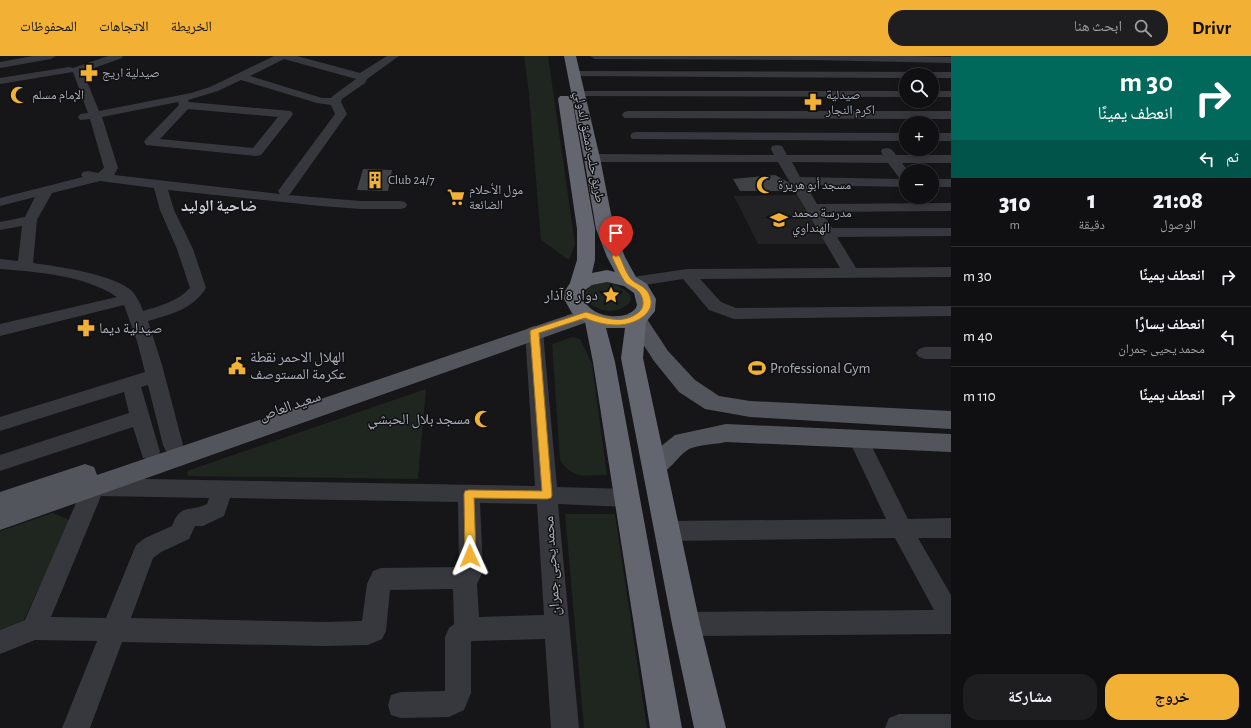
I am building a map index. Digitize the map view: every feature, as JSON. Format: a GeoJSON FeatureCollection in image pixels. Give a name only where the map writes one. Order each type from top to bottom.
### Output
{"type":"FeatureCollection","features":[{"type":"Feature","properties":{"kind":"highway","name":"طريق حلب دمشق الدولي"},"geometry":{"type":"LineString","coordinates":[[558,56],[586,229],[586,260],[579,285]]}},
{"type":"Feature","properties":{"kind":"highway","name":"طريق حلب دمشق الدولي"},"geometry":{"type":"LineString","coordinates":[[570,56],[592,158],[605,229],[616,257],[630,282]]}},
{"type":"Feature","properties":{"kind":"highway"},"geometry":{"type":"LineString","coordinates":[[586,314],[616,322],[636,318],[644,312],[648,304],[645,294],[630,282],[618,278],[601,277],[586,281],[579,285],[574,293],[574,301],[586,314],[604,362],[666,728]]}},
{"type":"Feature","properties":{"kind":"highway"},"geometry":{"type":"LineString","coordinates":[[636,318],[632,358],[686,624],[710,728]]}},
{"type":"Feature","properties":{"kind":"main road"},"geometry":{"type":"LineString","coordinates":[[0,519],[586,314]]}},
{"type":"Feature","properties":{"kind":"main road","name":"سعيد العاص"},"geometry":{"type":"LineString","coordinates":[[0,502],[150,452],[586,314]]}},
{"type":"Feature","properties":{"kind":"main road"},"geometry":{"type":"LineString","coordinates":[[636,318],[661,356],[687,386],[713,403],[750,410],[951,420]]}},
{"type":"Feature","properties":{"kind":"main road"},"geometry":{"type":"LineString","coordinates":[[654,466],[684,441],[726,433],[951,443]]}},
{"type":"Feature","properties":{"kind":"street"},"geometry":{"type":"LineString","coordinates":[[0,65],[51,56]]}},
{"type":"Feature","properties":{"kind":"street"},"geometry":{"type":"LineString","coordinates":[[71,67],[104,56]]}},
{"type":"Feature","properties":{"kind":"street"},"geometry":{"type":"LineString","coordinates":[[0,81],[118,56]]}},
{"type":"Feature","properties":{"kind":"street"},"geometry":{"type":"LineString","coordinates":[[82,117],[183,102],[283,56],[362,77]]}},
{"type":"Feature","properties":{"kind":"street"},"geometry":{"type":"LineString","coordinates":[[285,190],[341,114],[336,102],[338,97],[361,81],[362,77],[395,56]]}},
{"type":"Feature","properties":{"kind":"street"},"geometry":{"type":"LineString","coordinates":[[596,56],[813,56],[951,60]]}},
{"type":"Feature","properties":{"kind":"street"},"geometry":{"type":"LineString","coordinates":[[721,56],[758,115],[767,136],[783,158],[794,181],[851,273]]}},
{"type":"Feature","properties":{"kind":"street"},"geometry":{"type":"LineString","coordinates":[[813,56],[824,74],[899,168]]}},
{"type":"Feature","properties":{"kind":"street"},"geometry":{"type":"LineString","coordinates":[[0,195],[111,168],[95,115],[71,67]]}},
{"type":"Feature","properties":{"kind":"street"},"geometry":{"type":"LineString","coordinates":[[71,67],[69,78],[87,132]]}},
{"type":"Feature","properties":{"kind":"street"},"geometry":{"type":"LineString","coordinates":[[574,74],[946,75],[951,86]]}},
{"type":"Feature","properties":{"kind":"street"},"geometry":{"type":"LineString","coordinates":[[240,76],[321,100],[336,102]]}},
{"type":"Feature","properties":{"kind":"street"},"geometry":{"type":"LineString","coordinates":[[578,94],[899,94]]}},
{"type":"Feature","properties":{"kind":"street"},"geometry":{"type":"LineString","coordinates":[[939,94],[951,94]]}},
{"type":"Feature","properties":{"kind":"street"},"geometry":{"type":"LineString","coordinates":[[183,102],[287,114],[256,152],[150,142],[183,102]]}},
{"type":"Feature","properties":{"kind":"street"},"geometry":{"type":"LineString","coordinates":[[628,114],[951,115]]}},
{"type":"Feature","properties":{"kind":"street"},"geometry":{"type":"LineString","coordinates":[[636,136],[899,137]]}},
{"type":"Feature","properties":{"kind":"street"},"geometry":{"type":"LineString","coordinates":[[939,137],[951,137]]}},
{"type":"Feature","properties":{"kind":"street"},"geometry":{"type":"LineString","coordinates":[[592,158],[951,159]]}},
{"type":"Feature","properties":{"kind":"street"},"geometry":{"type":"LineString","coordinates":[[0,202],[46,191],[98,171],[370,199],[400,205],[371,206],[160,185],[98,171]]}},
{"type":"Feature","properties":{"kind":"street"},"geometry":{"type":"LineString","coordinates":[[794,181],[899,183]]}},
{"type":"Feature","properties":{"kind":"street"},"geometry":{"type":"LineString","coordinates":[[939,183],[951,183]]}},
{"type":"Feature","properties":{"kind":"street"},"geometry":{"type":"LineString","coordinates":[[138,318],[171,308],[190,298],[198,288],[185,249],[167,210],[160,185]]}},
{"type":"Feature","properties":{"kind":"street"},"geometry":{"type":"LineString","coordinates":[[25,267],[30,220],[46,191]]}},
{"type":"Feature","properties":{"kind":"street"},"geometry":{"type":"LineString","coordinates":[[811,208],[899,203]]}},
{"type":"Feature","properties":{"kind":"street"},"geometry":{"type":"LineString","coordinates":[[928,204],[951,233]]}},
{"type":"Feature","properties":{"kind":"street"},"geometry":{"type":"LineString","coordinates":[[936,204],[951,207]]}},
{"type":"Feature","properties":{"kind":"street"},"geometry":{"type":"LineString","coordinates":[[0,226],[30,220]]}},
{"type":"Feature","properties":{"kind":"street"},"geometry":{"type":"LineString","coordinates":[[826,233],[951,233]]}},
{"type":"Feature","properties":{"kind":"street"},"geometry":{"type":"LineString","coordinates":[[0,264],[98,280],[126,294],[138,318],[173,445]]}},
{"type":"Feature","properties":{"kind":"street"},"geometry":{"type":"LineString","coordinates":[[630,282],[687,274],[951,272]]}},
{"type":"Feature","properties":{"kind":"street"},"geometry":{"type":"LineString","coordinates":[[687,274],[715,306],[734,314],[951,311]]}},
{"type":"Feature","properties":{"kind":"street"},"geometry":{"type":"LineString","coordinates":[[0,330],[129,299]]}},
{"type":"Feature","properties":{"kind":"street","name":"محمد يحيى جمران"},"geometry":{"type":"LineString","coordinates":[[534,332],[565,728]]}},
{"type":"Feature","properties":{"kind":"street"},"geometry":{"type":"LineString","coordinates":[[925,354],[951,353]]}},
{"type":"Feature","properties":{"kind":"street"},"geometry":{"type":"LineString","coordinates":[[0,424],[155,376]]}},
{"type":"Feature","properties":{"kind":"street"},"geometry":{"type":"LineString","coordinates":[[131,384],[150,452]]}},
{"type":"Feature","properties":{"kind":"street"},"geometry":{"type":"LineString","coordinates":[[0,463],[141,417]]}},
{"type":"Feature","properties":{"kind":"street"},"geometry":{"type":"LineString","coordinates":[[858,438],[901,528],[951,618]]}},
{"type":"Feature","properties":{"kind":"street"},"geometry":{"type":"LineString","coordinates":[[34,628],[94,487],[547,495],[627,498]]}},
{"type":"Feature","properties":{"kind":"street"},"geometry":{"type":"LineString","coordinates":[[76,728],[144,552],[153,545],[181,532],[184,523],[190,517],[203,517],[216,510],[222,489]]}},
{"type":"Feature","properties":{"kind":"street"},"geometry":{"type":"LineString","coordinates":[[0,642],[34,628],[368,633],[374,631],[380,579],[465,578],[469,576],[471,571],[469,494]]}},
{"type":"Feature","properties":{"kind":"street"},"geometry":{"type":"LineString","coordinates":[[668,531],[951,528]]}},
{"type":"Feature","properties":{"kind":"street"},"geometry":{"type":"LineString","coordinates":[[465,578],[467,629]]}},
{"type":"Feature","properties":{"kind":"street"},"geometry":{"type":"LineString","coordinates":[[686,624],[951,622]]}},
{"type":"Feature","properties":{"kind":"street"},"geometry":{"type":"LineString","coordinates":[[401,706],[449,704],[456,701],[458,693],[458,637],[467,629],[557,627]]}},
{"type":"Feature","properties":{"kind":"street"},"geometry":{"type":"LineString","coordinates":[[899,728],[951,728]]}},
{"type":"Feature","properties":{"kind":"shaded area"},"geometry":{"type":"Polygon","coordinates":[[[524,56],[548,56],[575,244],[569,260],[541,240],[529,93],[524,56]]]}},
{"type":"Feature","properties":{"kind":"shaded area","name":"مدرسة محمد الهنداوي"},"geometry":{"type":"Polygon","coordinates":[[[797,195],[826,244],[758,244],[734,196],[797,195]]]}},
{"type":"Feature","properties":{"kind":"shaded area"},"geometry":{"type":"Polygon","coordinates":[[[605,282],[616,285],[627,292],[630,295],[631,300],[628,304],[613,311],[603,310],[588,302],[585,296],[586,291],[592,286],[605,282]]]}},
{"type":"Feature","properties":{"kind":"shaded area"},"geometry":{"type":"Polygon","coordinates":[[[573,337],[580,339],[592,364],[607,475],[586,476],[575,474],[570,471],[560,460],[552,344],[573,337]]]}},
{"type":"Feature","properties":{"kind":"shaded area"},"geometry":{"type":"Polygon","coordinates":[[[426,389],[418,479],[188,476],[187,471],[426,389]]]}},
{"type":"Feature","properties":{"kind":"shaded area"},"geometry":{"type":"Polygon","coordinates":[[[53,513],[70,520],[24,620],[0,630],[0,531],[53,513]]]}},
{"type":"Feature","properties":{"kind":"shaded area"},"geometry":{"type":"Polygon","coordinates":[[[565,514],[615,514],[647,728],[584,728],[565,514]]]}},
{"type":"Feature","properties":{"kind":"building","name":"Club 24/7"},"geometry":{"type":"Polygon","coordinates":[[[363,169],[392,170],[388,191],[357,190],[363,169]]]}},
{"type":"Feature","properties":{"kind":"building","name":"مسجد أبو هريرة"},"geometry":{"type":"Polygon","coordinates":[[[775,175],[788,182],[793,191],[740,191],[733,179],[775,175]]]}},
{"type":"Feature","properties":{"kind":"place","name":"صيدلية اريج"},"geometry":{"type":"Point","coordinates":[89,73]}},
{"type":"Feature","properties":{"kind":"place","name":"الإمام مسلم"},"geometry":{"type":"Point","coordinates":[19,95]}},
{"type":"Feature","properties":{"kind":"place","name":"صيدلية اكرم النجار"},"geometry":{"type":"Point","coordinates":[813,102]}},
{"type":"Feature","properties":{"kind":"place","name":"Club 24/7"},"geometry":{"type":"Point","coordinates":[375,180]}},
{"type":"Feature","properties":{"kind":"place","name":"مسجد أبو هريرة"},"geometry":{"type":"Point","coordinates":[765,185]}},
{"type":"Feature","properties":{"kind":"place","name":"مول الأحلام الضائعة"},"geometry":{"type":"Point","coordinates":[456,197]}},
{"type":"Feature","properties":{"kind":"place","name":"مدرسة محمد الهنداوي"},"geometry":{"type":"Point","coordinates":[779,220]}},
{"type":"Feature","properties":{"kind":"place","name":"دوار 8 آذار"},"geometry":{"type":"Point","coordinates":[611,295]}},
{"type":"Feature","properties":{"kind":"place","name":"صيدلية ديما"},"geometry":{"type":"Point","coordinates":[86,328]}},
{"type":"Feature","properties":{"kind":"place","name":"الهلال الاحمر نقطة عكرمة المستوصف"},"geometry":{"type":"Point","coordinates":[237,366]}},
{"type":"Feature","properties":{"kind":"place","name":"Professional Gym"},"geometry":{"type":"Point","coordinates":[757,368]}},
{"type":"Feature","properties":{"kind":"place","name":"مسجد بلال الحبشي"},"geometry":{"type":"Point","coordinates":[483,419]}},
{"type":"Feature","properties":{"kind":"district","name":"ضاحية الوليد"},"geometry":{"type":"Point","coordinates":[219,206]}},
{"type":"Feature","properties":{"kind":"route"},"geometry":{"type":"LineString","coordinates":[[470,556],[469,494],[547,495],[534,332],[586,315],[594,319],[607,322],[629,321],[644,312],[648,304],[645,294],[639,287],[628,281],[616,257]]}}]}
